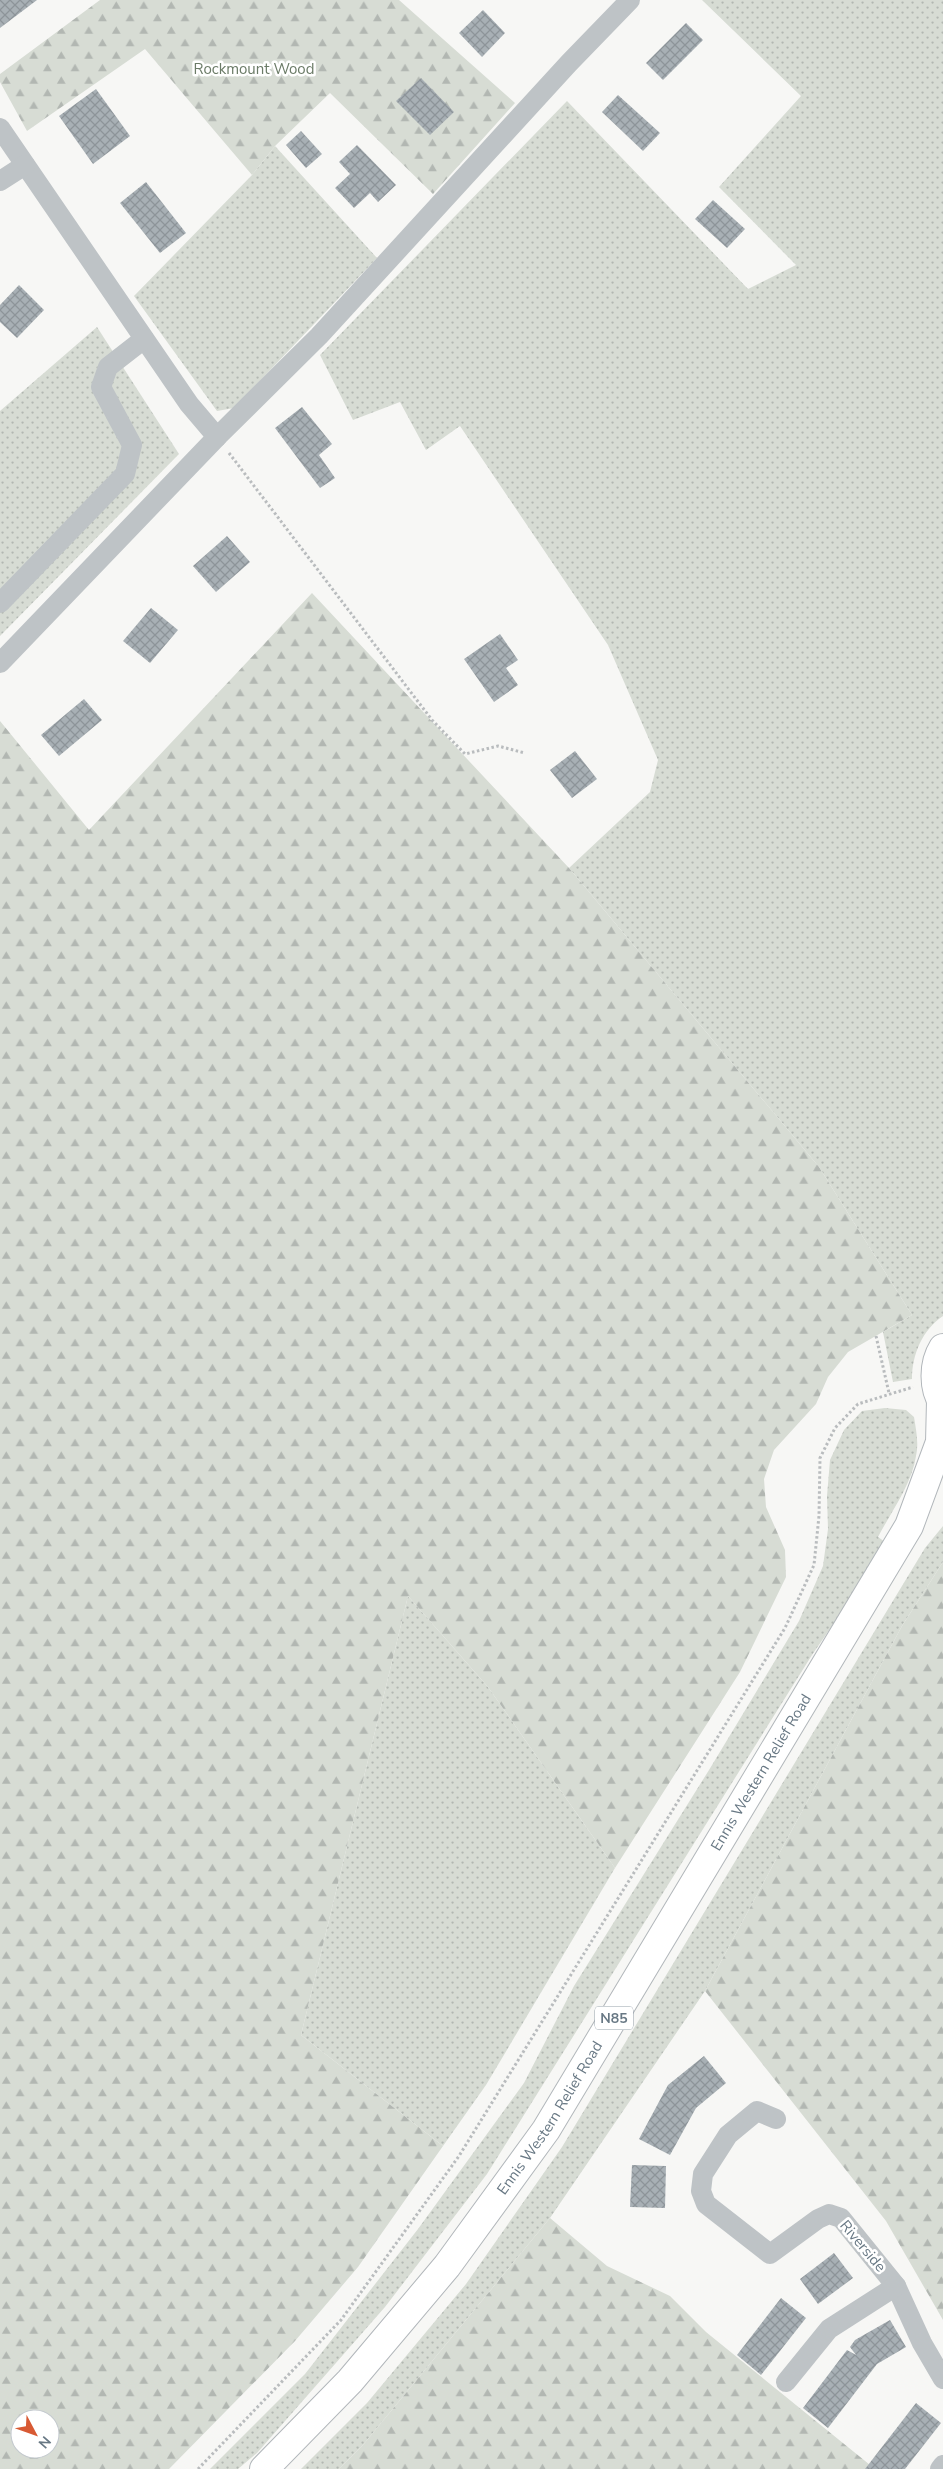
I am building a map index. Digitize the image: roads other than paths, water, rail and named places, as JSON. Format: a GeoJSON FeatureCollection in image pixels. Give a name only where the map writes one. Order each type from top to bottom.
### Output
{"type":"FeatureCollection","features":[{"type":"Feature","properties":{"kind":"main road","name":"N85"},"geometry":{"type":"LineString","coordinates":[[940,1395],[936,1366],[943,1348]]}},
{"type":"Feature","properties":{"kind":"main road","name":"Ennis Western Relief Road"},"geometry":{"type":"LineString","coordinates":[[264,2469],[350,2381],[447,2266],[546,2130],[909,1526],[940,1442],[940,1395]]}},
{"type":"Feature","properties":{"kind":"main road","name":"Ennis Western Relief Road"},"geometry":{"type":"LineString","coordinates":[[909,1526],[943,1492]]}},
{"type":"Feature","properties":{"kind":"street"},"geometry":{"type":"LineString","coordinates":[[0,663],[217,437],[319,336],[569,63],[630,0]]}},
{"type":"Feature","properties":{"kind":"street"},"geometry":{"type":"LineString","coordinates":[[0,128],[188,404],[217,437]]}},
{"type":"Feature","properties":{"kind":"street"},"geometry":{"type":"LineString","coordinates":[[0,181],[26,165]]}},
{"type":"Feature","properties":{"kind":"street"},"geometry":{"type":"LineString","coordinates":[[0,603],[125,474],[132,445],[101,387],[108,367],[144,339]]}},
{"type":"Feature","properties":{"kind":"street","name":"Riverside"},"geometry":{"type":"LineString","coordinates":[[776,2119],[758,2111],[728,2135],[703,2174],[701,2191],[706,2204],[770,2254],[818,2219],[829,2214],[842,2218],[896,2286],[922,2343],[943,2379]]}},
{"type":"Feature","properties":{"kind":"street","name":"Riverside"},"geometry":{"type":"LineString","coordinates":[[786,2382],[829,2330],[896,2286]]}},
{"type":"Feature","properties":{"kind":"street"},"geometry":{"type":"LineString","coordinates":[[940,2469],[943,2465]]}},
{"type":"Feature","properties":{"kind":"park label","name":"Rockmount Wood"},"geometry":{"type":"Point","coordinates":[254,69]}}]}
